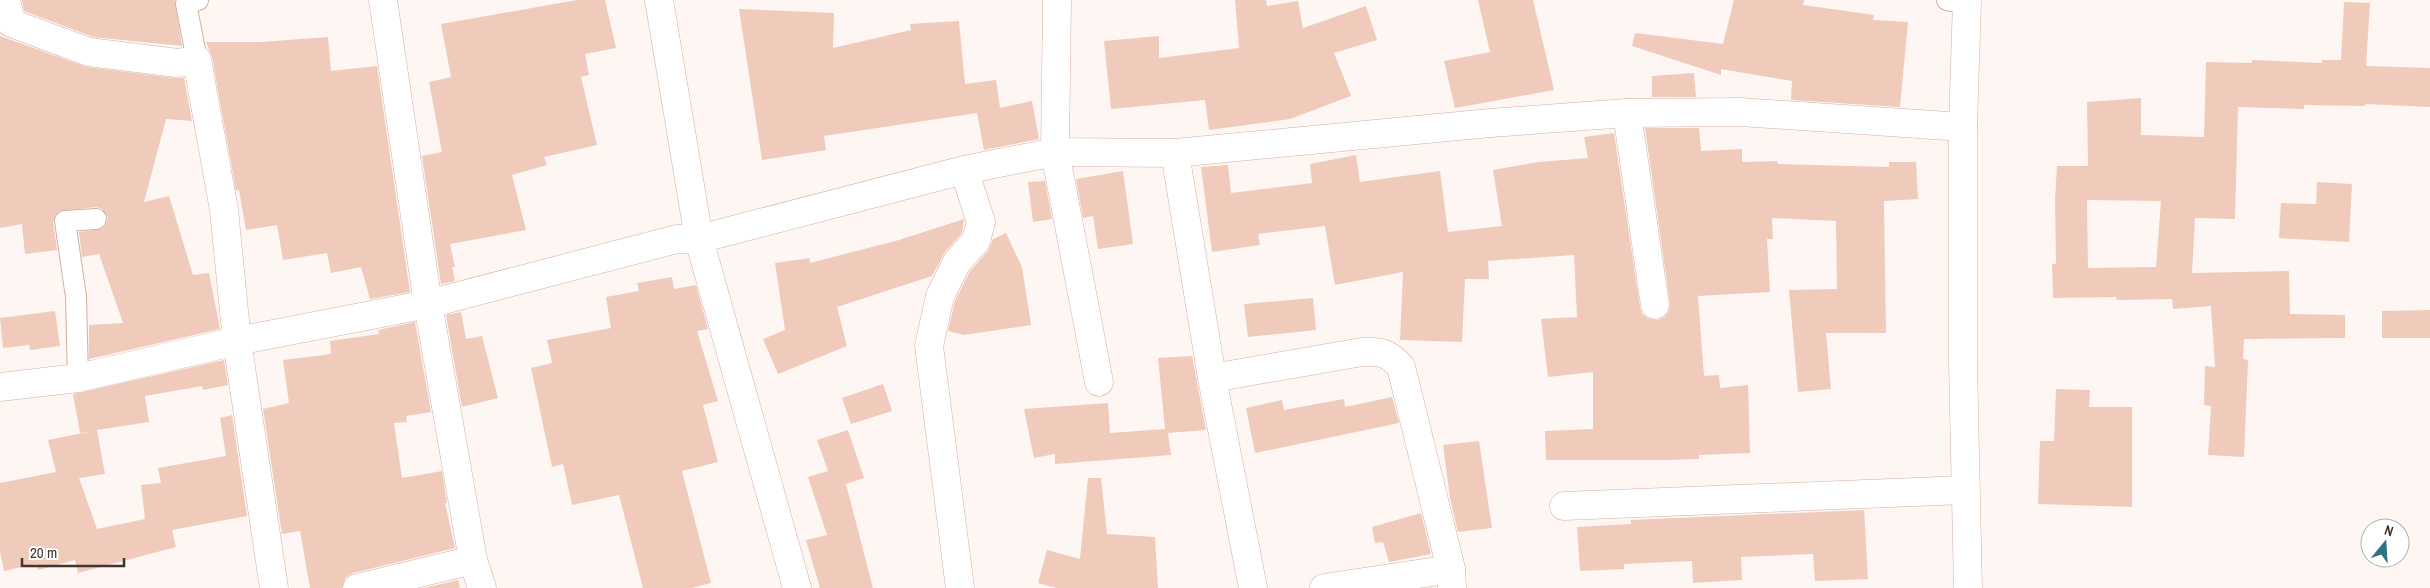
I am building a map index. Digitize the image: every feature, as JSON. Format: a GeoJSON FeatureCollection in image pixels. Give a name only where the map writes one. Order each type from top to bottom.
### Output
{"type":"FeatureCollection","features":[{"type":"Feature","properties":{"kind":"street"},"geometry":{"type":"LineString","coordinates":[[6,0],[11,22],[89,52],[177,62],[197,60],[224,210],[237,342],[274,588]]}},
{"type":"Feature","properties":{"kind":"street"},"geometry":{"type":"LineString","coordinates":[[383,0],[428,304],[473,560],[482,588]]}},
{"type":"Feature","properties":{"kind":"street"},"geometry":{"type":"LineString","coordinates":[[659,0],[699,239],[797,588]]}},
{"type":"Feature","properties":{"kind":"street"},"geometry":{"type":"LineString","coordinates":[[1057,0],[1055,152],[1099,382]]}},
{"type":"Feature","properties":{"kind":"street"},"geometry":{"type":"LineString","coordinates":[[1960,1],[1963,127],[1965,490],[1968,588]]}},
{"type":"Feature","properties":{"kind":"street"},"geometry":{"type":"LineString","coordinates":[[0,387],[78,378],[237,342],[428,304],[677,239],[699,239],[964,170],[1055,152],[1175,154],[1490,123],[1627,113],[1740,112],[1963,127]]}},
{"type":"Feature","properties":{"kind":"street"},"geometry":{"type":"LineString","coordinates":[[1627,113],[1655,305]]}},
{"type":"Feature","properties":{"kind":"street"},"geometry":{"type":"LineString","coordinates":[[1175,154],[1212,378],[1253,588]]}},
{"type":"Feature","properties":{"kind":"street"},"geometry":{"type":"LineString","coordinates":[[960,588],[930,346],[940,296],[957,262],[976,241],[981,222],[964,170]]}},
{"type":"Feature","properties":{"kind":"street"},"geometry":{"type":"LineString","coordinates":[[1212,378],[1377,351],[1391,355],[1401,367],[1451,578],[1324,588]]}},
{"type":"Feature","properties":{"kind":"street"},"geometry":{"type":"LineString","coordinates":[[1564,506],[1965,490]]}},
{"type":"Feature","properties":{"kind":"street"},"geometry":{"type":"LineString","coordinates":[[357,588],[473,560]]}},
{"type":"Feature","properties":{"kind":"lane"},"geometry":{"type":"LineString","coordinates":[[197,60],[186,4],[198,0]]}},
{"type":"Feature","properties":{"kind":"lane"},"geometry":{"type":"LineString","coordinates":[[78,378],[76,297],[64,221],[96,218]]}},
{"type":"Feature","properties":{"kind":"building"},"geometry":{"type":"Polygon","coordinates":[[[22,0],[175,0],[182,46],[93,37],[24,11],[22,0]]]}},
{"type":"Feature","properties":{"kind":"building"},"geometry":{"type":"Polygon","coordinates":[[[577,0],[605,0],[616,48],[585,54],[589,75],[581,77],[597,145],[544,157],[547,165],[512,175],[526,230],[450,244],[455,267],[452,267],[455,281],[441,284],[422,156],[442,152],[429,82],[451,77],[441,24],[577,0]]]}},
{"type":"Feature","properties":{"kind":"building"},"geometry":{"type":"Polygon","coordinates":[[[1235,0],[1266,0],[1267,6],[1298,1],[1303,28],[1366,6],[1377,40],[1334,53],[1351,96],[1290,119],[1209,130],[1205,100],[1111,109],[1104,41],[1159,36],[1159,58],[1239,48],[1235,0]]]}},
{"type":"Feature","properties":{"kind":"building"},"geometry":{"type":"Polygon","coordinates":[[[1478,0],[1533,0],[1554,90],[1455,108],[1444,61],[1490,52],[1478,0]]]}},
{"type":"Feature","properties":{"kind":"building"},"geometry":{"type":"Polygon","coordinates":[[[1734,0],[1804,0],[1803,5],[1874,15],[1873,20],[1908,22],[1900,107],[1791,100],[1792,81],[1721,69],[1721,75],[1632,46],[1635,33],[1723,44],[1734,0]]]}},
{"type":"Feature","properties":{"kind":"building"},"geometry":{"type":"Polygon","coordinates":[[[2344,2],[2370,3],[2366,66],[2430,68],[2430,107],[2365,104],[2365,106],[2304,105],[2304,109],[2238,107],[2235,219],[2195,218],[2192,273],[2289,271],[2290,314],[2345,315],[2345,338],[2244,339],[2243,359],[2248,360],[2244,457],[2208,455],[2211,406],[2204,405],[2205,366],[2215,367],[2211,306],[2173,309],[2172,299],[2117,300],[2116,297],[2053,298],[2052,264],[2056,264],[2055,200],[2057,166],[2088,166],[2087,102],[2141,98],[2141,135],[2204,137],[2206,62],[2252,63],[2252,60],[2322,63],[2322,60],[2341,60],[2344,2]],[[2087,200],[2088,268],[2156,267],[2161,201],[2087,200]]]}},
{"type":"Feature","properties":{"kind":"building"},"geometry":{"type":"Polygon","coordinates":[[[739,9],[834,13],[833,48],[911,30],[910,24],[959,21],[965,84],[996,80],[1000,108],[1032,101],[1039,139],[984,150],[977,113],[824,136],[826,150],[762,160],[739,9]]]}},
{"type":"Feature","properties":{"kind":"building"},"geometry":{"type":"Polygon","coordinates":[[[0,36],[87,67],[184,78],[192,121],[166,119],[144,202],[169,196],[193,275],[209,273],[220,329],[89,359],[89,325],[123,323],[99,254],[82,257],[79,232],[102,229],[106,225],[108,218],[102,209],[96,207],[59,211],[53,222],[57,250],[25,254],[22,224],[0,228],[0,36]]]}},
{"type":"Feature","properties":{"kind":"building"},"geometry":{"type":"Polygon","coordinates":[[[328,37],[331,71],[377,66],[410,292],[370,299],[361,267],[331,273],[327,253],[283,260],[277,225],[246,230],[239,190],[236,191],[212,57],[206,42],[261,42],[328,37]]]}},
{"type":"Feature","properties":{"kind":"building"},"geometry":{"type":"Polygon","coordinates":[[[1694,73],[1696,97],[1652,97],[1652,76],[1694,73]]]}},
{"type":"Feature","properties":{"kind":"building"},"geometry":{"type":"Polygon","coordinates":[[[1645,128],[1699,128],[1701,151],[1742,149],[1742,162],[1777,161],[1778,164],[1889,167],[1889,162],[1916,162],[1918,199],[1884,201],[1886,333],[1826,333],[1831,389],[1798,392],[1789,290],[1837,289],[1836,221],[1772,218],[1773,239],[1767,239],[1770,292],[1698,296],[1704,376],[1719,375],[1720,388],[1748,385],[1750,453],[1699,455],[1699,459],[1546,460],[1545,431],[1593,429],[1593,372],[1548,377],[1541,319],[1577,317],[1574,255],[1488,261],[1489,279],[1465,279],[1462,342],[1400,340],[1403,272],[1335,285],[1325,226],[1258,234],[1260,245],[1212,252],[1201,167],[1228,165],[1231,193],[1312,183],[1310,164],[1356,155],[1360,182],[1440,171],[1448,232],[1502,226],[1493,170],[1539,162],[1588,158],[1584,137],[1614,133],[1640,307],[1642,314],[1649,319],[1658,320],[1665,317],[1669,311],[1670,303],[1645,128]]]}},
{"type":"Feature","properties":{"kind":"building"},"geometry":{"type":"Polygon","coordinates":[[[1123,171],[1133,244],[1098,249],[1093,216],[1083,218],[1076,179],[1123,171]]]}},
{"type":"Feature","properties":{"kind":"building"},"geometry":{"type":"Polygon","coordinates":[[[1045,181],[1052,219],[1033,222],[1028,182],[1045,181]]]}},
{"type":"Feature","properties":{"kind":"building"},"geometry":{"type":"Polygon","coordinates":[[[2317,182],[2352,184],[2349,242],[2279,238],[2281,203],[2316,204],[2317,182]]]}},
{"type":"Feature","properties":{"kind":"building"},"geometry":{"type":"Polygon","coordinates":[[[964,219],[962,233],[945,252],[932,276],[837,307],[847,346],[778,374],[763,339],[785,330],[775,263],[810,258],[810,263],[899,240],[964,219]]]}},
{"type":"Feature","properties":{"kind":"building"},"geometry":{"type":"Polygon","coordinates":[[[1006,233],[1022,267],[1031,325],[964,335],[948,331],[955,301],[970,271],[988,251],[993,239],[1006,233]]]}},
{"type":"Feature","properties":{"kind":"building"},"geometry":{"type":"Polygon","coordinates":[[[672,277],[674,289],[696,285],[708,329],[697,331],[718,401],[703,405],[718,462],[682,471],[711,583],[692,588],[643,588],[619,495],[572,505],[563,464],[552,467],[531,368],[552,363],[547,340],[611,328],[606,297],[639,291],[637,283],[672,277]]]}},
{"type":"Feature","properties":{"kind":"building"},"geometry":{"type":"Polygon","coordinates":[[[1313,298],[1316,330],[1248,337],[1244,304],[1313,298]]]}},
{"type":"Feature","properties":{"kind":"building"},"geometry":{"type":"Polygon","coordinates":[[[2430,310],[2430,338],[2382,338],[2382,311],[2430,310]]]}},
{"type":"Feature","properties":{"kind":"building"},"geometry":{"type":"Polygon","coordinates":[[[55,311],[60,346],[30,350],[29,345],[3,348],[0,318],[55,311]]]}},
{"type":"Feature","properties":{"kind":"building"},"geometry":{"type":"Polygon","coordinates":[[[461,312],[466,339],[482,336],[498,398],[462,407],[446,315],[461,312]]]}},
{"type":"Feature","properties":{"kind":"building"},"geometry":{"type":"Polygon","coordinates":[[[415,322],[431,412],[406,416],[407,422],[394,423],[402,478],[442,471],[447,503],[445,503],[455,548],[353,573],[346,577],[342,588],[310,588],[300,531],[282,534],[263,409],[289,403],[283,360],[331,354],[330,341],[379,334],[378,330],[415,322]]]}},
{"type":"Feature","properties":{"kind":"building"},"geometry":{"type":"Polygon","coordinates":[[[1192,356],[1206,430],[1168,433],[1171,455],[1055,464],[1055,454],[1034,458],[1024,409],[1108,403],[1110,433],[1165,429],[1158,358],[1192,356]]]}},
{"type":"Feature","properties":{"kind":"building"},"geometry":{"type":"Polygon","coordinates":[[[224,360],[228,385],[203,390],[202,386],[145,396],[149,422],[97,430],[105,474],[79,478],[97,529],[145,519],[141,485],[161,483],[158,468],[226,456],[220,418],[232,415],[247,516],[172,530],[176,547],[78,573],[75,560],[38,570],[36,564],[4,571],[0,552],[0,483],[56,472],[48,440],[88,432],[80,433],[73,394],[224,360]]]}},
{"type":"Feature","properties":{"kind":"building"},"geometry":{"type":"Polygon","coordinates":[[[883,384],[892,411],[851,424],[842,398],[883,384]]]}},
{"type":"Feature","properties":{"kind":"building"},"geometry":{"type":"Polygon","coordinates":[[[2056,389],[2090,390],[2089,407],[2132,407],[2132,507],[2038,504],[2040,441],[2054,441],[2056,389]]]}},
{"type":"Feature","properties":{"kind":"building"},"geometry":{"type":"Polygon","coordinates":[[[1392,397],[1399,423],[1255,453],[1246,408],[1282,400],[1284,410],[1344,399],[1345,407],[1392,397]]]}},
{"type":"Feature","properties":{"kind":"building"},"geometry":{"type":"Polygon","coordinates":[[[848,430],[864,478],[846,484],[873,588],[820,588],[806,540],[827,535],[808,477],[828,471],[817,440],[848,430]]]}},
{"type":"Feature","properties":{"kind":"building"},"geometry":{"type":"Polygon","coordinates":[[[1479,441],[1492,528],[1458,532],[1450,498],[1443,445],[1479,441]]]}},
{"type":"Feature","properties":{"kind":"building"},"geometry":{"type":"Polygon","coordinates":[[[1088,478],[1101,478],[1107,534],[1155,537],[1158,588],[1057,588],[1038,583],[1047,550],[1080,559],[1088,478]]]}},
{"type":"Feature","properties":{"kind":"building"},"geometry":{"type":"Polygon","coordinates":[[[1864,510],[1868,579],[1815,581],[1813,554],[1741,557],[1742,580],[1693,583],[1692,561],[1624,564],[1624,569],[1580,571],[1577,527],[1631,524],[1631,520],[1864,510]]]}},
{"type":"Feature","properties":{"kind":"building"},"geometry":{"type":"Polygon","coordinates":[[[1421,513],[1431,554],[1389,562],[1383,542],[1375,543],[1372,527],[1421,513]]]}},
{"type":"Feature","properties":{"kind":"building"},"geometry":{"type":"Polygon","coordinates":[[[458,580],[460,588],[424,588],[458,580]]]}}]}
